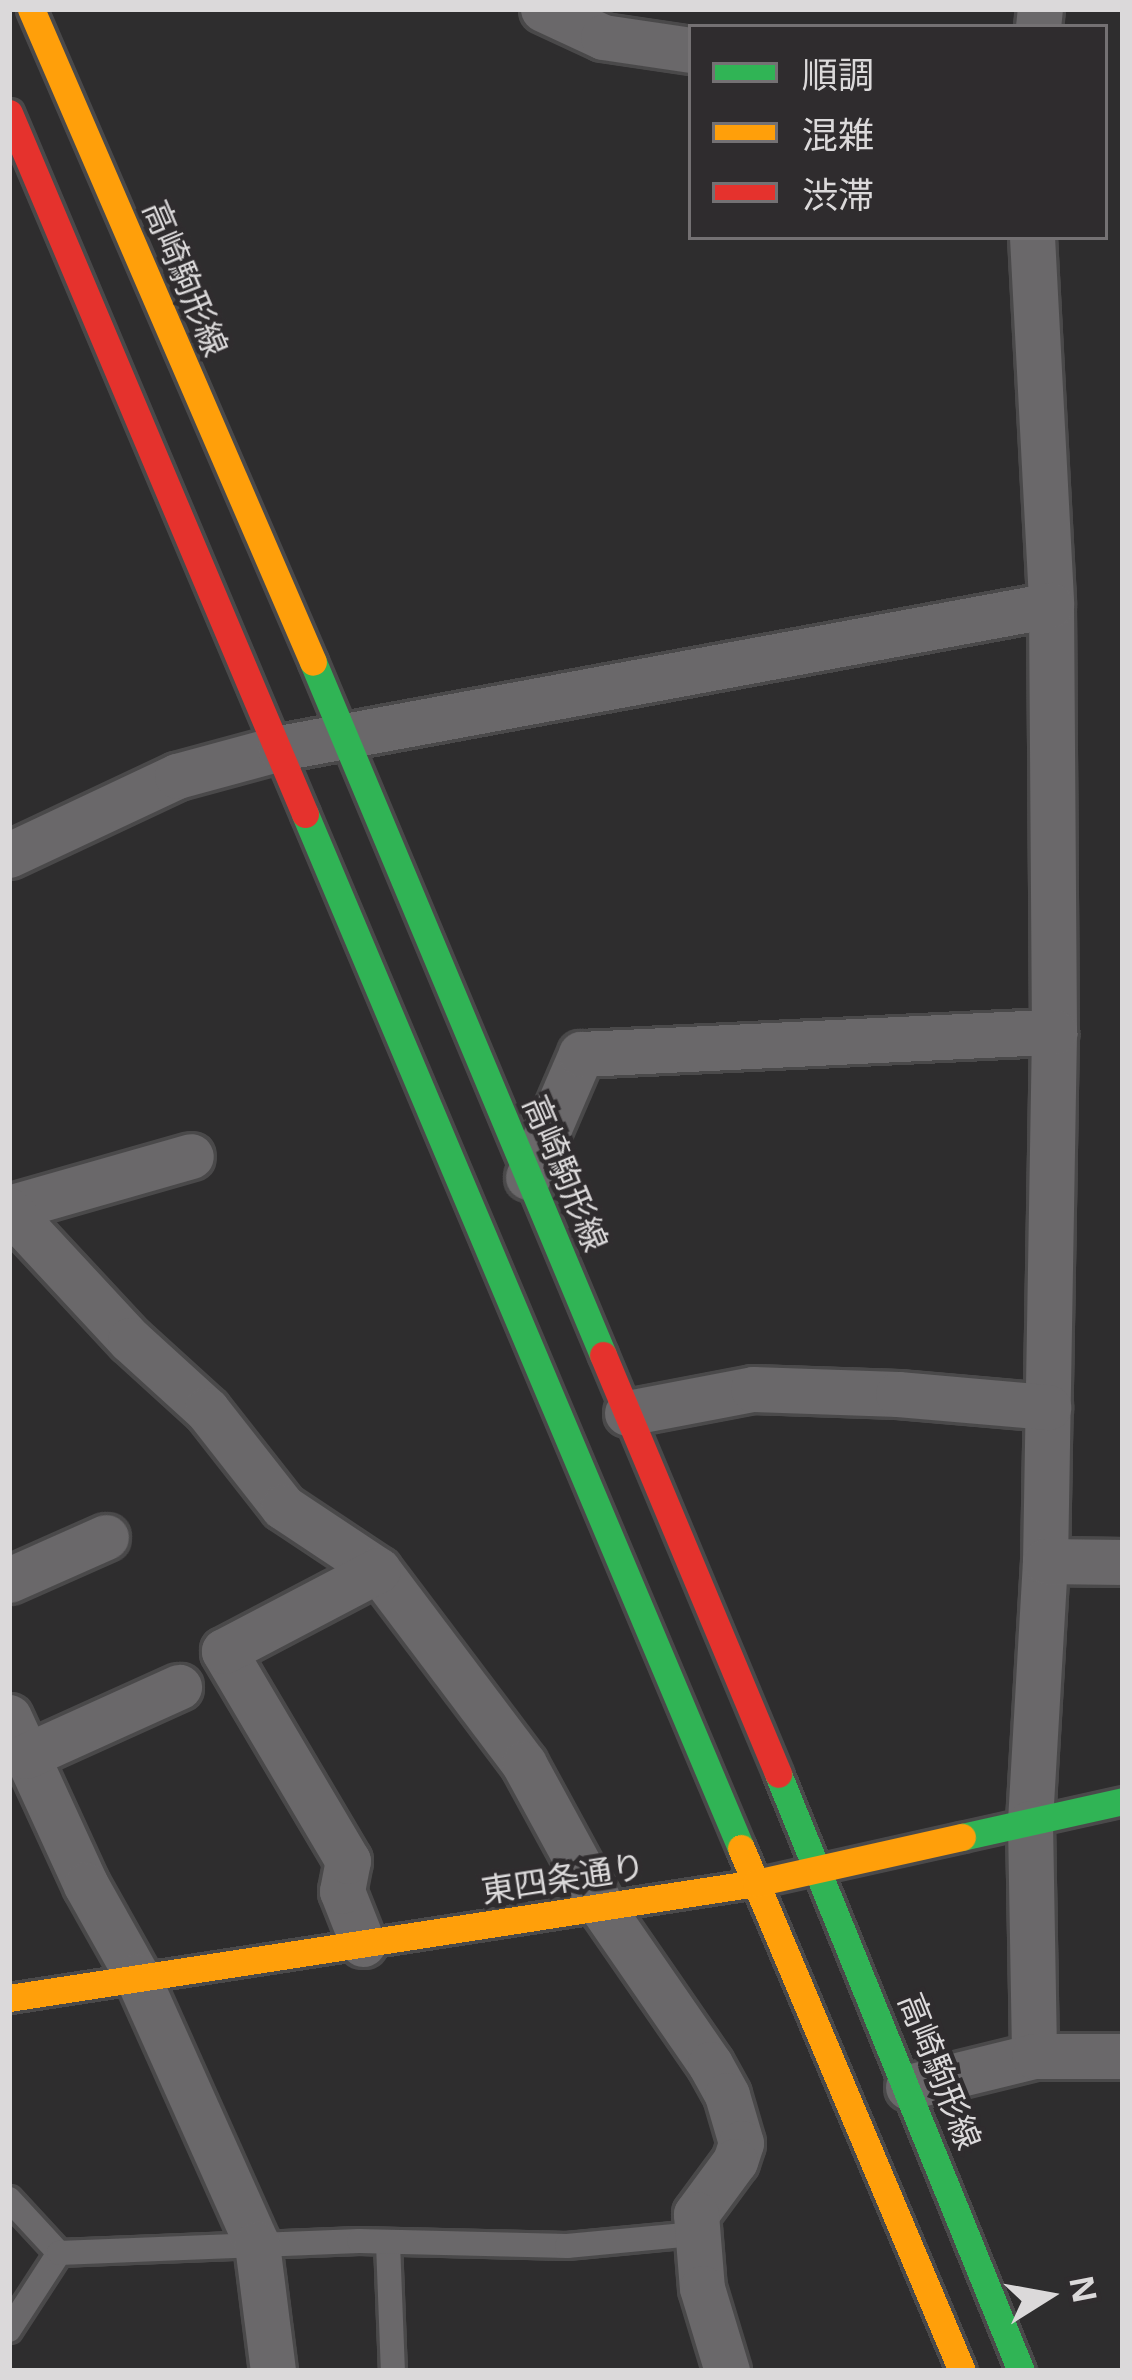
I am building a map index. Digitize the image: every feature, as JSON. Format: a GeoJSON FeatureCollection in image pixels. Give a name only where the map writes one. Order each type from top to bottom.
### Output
{"type":"FeatureCollection","features":[{"type":"Feature","properties":{"kind":"main road","name":"高崎駒形線"},"geometry":{"type":"LineString","coordinates":[[31,9],[344,735],[818,1869],[1021,2371]]}},
{"type":"Feature","properties":{"kind":"main road"},"geometry":{"type":"LineString","coordinates":[[9,113],[962,2371]]}},
{"type":"Feature","properties":{"kind":"main road","name":"東四条通り"},"geometry":{"type":"LineString","coordinates":[[9,1998],[756,1883],[1123,1801]]}},
{"type":"Feature","properties":{"kind":"street"},"geometry":{"type":"LineString","coordinates":[[543,9],[604,37],[688,50]]}},
{"type":"Feature","properties":{"kind":"street"},"geometry":{"type":"LineString","coordinates":[[1032,240],[1051,605],[1054,1032],[1045,1561],[1030,1823],[1034,2056]]}},
{"type":"Feature","properties":{"kind":"street"},"geometry":{"type":"LineString","coordinates":[[14,840],[177,776],[280,748],[1051,605]]}},
{"type":"Feature","properties":{"kind":"street"},"geometry":{"type":"LineString","coordinates":[[528,1177],[581,1054],[1054,1032]]}},
{"type":"Feature","properties":{"kind":"street"},"geometry":{"type":"LineString","coordinates":[[191,1156],[9,1209],[130,1340],[207,1410],[283,1508],[378,1570],[524,1764],[603,1909],[710,2064],[734,2117],[740,2143],[735,2161],[696,2214],[702,2288],[727,2371]]}},
{"type":"Feature","properties":{"kind":"street"},"geometry":{"type":"LineString","coordinates":[[628,1413],[753,1389],[898,1394],[1048,1407]]}},
{"type":"Feature","properties":{"kind":"street"},"geometry":{"type":"LineString","coordinates":[[9,1580],[106,1537]]}},
{"type":"Feature","properties":{"kind":"street"},"geometry":{"type":"LineString","coordinates":[[1045,1561],[1123,1562]]}},
{"type":"Feature","properties":{"kind":"street"},"geometry":{"type":"LineString","coordinates":[[363,1944],[342,1891],[349,1861],[224,1651],[378,1570]]}},
{"type":"Feature","properties":{"kind":"street"},"geometry":{"type":"LineString","coordinates":[[179,1687],[18,1736],[86,1885],[137,1976],[257,2244],[274,2371]]}},
{"type":"Feature","properties":{"kind":"street"},"geometry":{"type":"LineString","coordinates":[[908,2087],[1034,2056],[1123,2056]]}},
{"type":"Feature","properties":{"kind":"lane"},"geometry":{"type":"LineString","coordinates":[[9,2199],[59,2253],[257,2244],[567,2246],[695,2234]]}},
{"type":"Feature","properties":{"kind":"lane"},"geometry":{"type":"LineString","coordinates":[[388,2243],[393,2371]]}},
{"type":"Feature","properties":{"kind":"lane"},"geometry":{"type":"LineString","coordinates":[[9,2330],[59,2253]]}},
{"type":"Feature","properties":{"kind":"traffic: fast"},"geometry":{"type":"LineString","coordinates":[[313,662],[603,1355]]}},
{"type":"Feature","properties":{"kind":"traffic: fast"},"geometry":{"type":"LineString","coordinates":[[305,814],[741,1848]]}},
{"type":"Feature","properties":{"kind":"traffic: fast"},"geometry":{"type":"LineString","coordinates":[[778,1774],[1021,2371]]}},
{"type":"Feature","properties":{"kind":"traffic: fast"},"geometry":{"type":"LineString","coordinates":[[962,1837],[1123,1801]]}},
{"type":"Feature","properties":{"kind":"traffic: slow"},"geometry":{"type":"LineString","coordinates":[[31,9],[313,662]]}},
{"type":"Feature","properties":{"kind":"traffic: slow"},"geometry":{"type":"LineString","coordinates":[[9,1998],[756,1883],[962,1837]]}},
{"type":"Feature","properties":{"kind":"traffic: slow"},"geometry":{"type":"LineString","coordinates":[[741,1848],[962,2371]]}},
{"type":"Feature","properties":{"kind":"traffic: jam"},"geometry":{"type":"LineString","coordinates":[[9,113],[305,814]]}},
{"type":"Feature","properties":{"kind":"traffic: jam"},"geometry":{"type":"LineString","coordinates":[[603,1355],[778,1774]]}}]}
